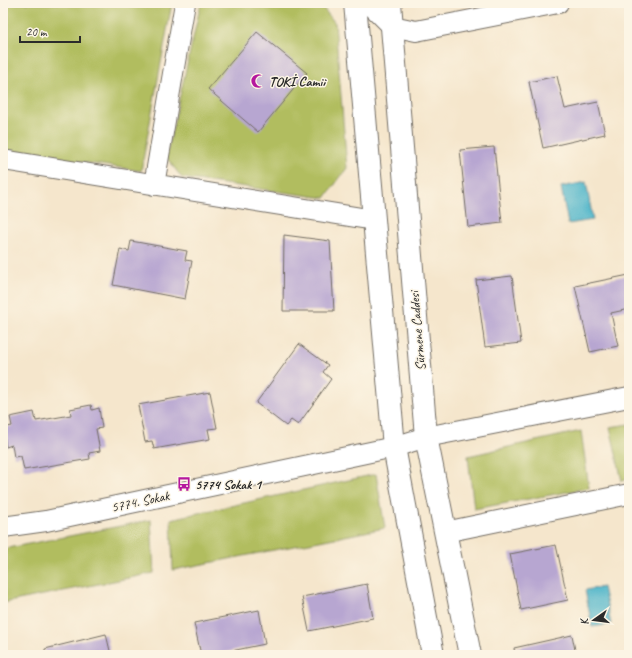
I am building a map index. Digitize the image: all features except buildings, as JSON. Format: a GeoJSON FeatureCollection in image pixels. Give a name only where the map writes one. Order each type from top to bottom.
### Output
{"type":"FeatureCollection","features":[{"type":"Feature","properties":{"kind":"street"},"geometry":{"type":"LineString","coordinates":[[154,185],[185,3]]}},
{"type":"Feature","properties":{"kind":"street"},"geometry":{"type":"LineString","coordinates":[[355,3],[394,447],[433,655]]}},
{"type":"Feature","properties":{"kind":"street"},"geometry":{"type":"LineString","coordinates":[[369,3],[392,26],[416,31],[558,3]]}},
{"type":"Feature","properties":{"kind":"street","name":"Sürmene Caddesi"},"geometry":{"type":"LineString","coordinates":[[390,3],[426,437],[470,655]]}},
{"type":"Feature","properties":{"kind":"street"},"geometry":{"type":"LineString","coordinates":[[3,160],[374,220]]}},
{"type":"Feature","properties":{"kind":"street","name":"5774. Sokak"},"geometry":{"type":"LineString","coordinates":[[3,527],[62,518],[394,447],[426,437],[629,397]]}},
{"type":"Feature","properties":{"kind":"street"},"geometry":{"type":"LineString","coordinates":[[445,532],[629,494]]}},
{"type":"Feature","properties":{"kind":"green space"},"geometry":{"type":"Polygon","coordinates":[[[3,3],[172,3],[141,171],[3,150],[3,3]]]}},
{"type":"Feature","properties":{"kind":"green space"},"geometry":{"type":"Polygon","coordinates":[[[201,3],[319,3],[335,23],[347,168],[325,198],[182,178],[166,157],[201,3]]]}},
{"type":"Feature","properties":{"kind":"green space"},"geometry":{"type":"Polygon","coordinates":[[[629,424],[629,479],[622,481],[610,427],[629,424]]]}},
{"type":"Feature","properties":{"kind":"green space"},"geometry":{"type":"Polygon","coordinates":[[[581,431],[589,488],[474,509],[468,456],[581,431]]]}},
{"type":"Feature","properties":{"kind":"green space"},"geometry":{"type":"Polygon","coordinates":[[[376,474],[385,528],[173,570],[171,519],[376,474]]]}},
{"type":"Feature","properties":{"kind":"green space"},"geometry":{"type":"Polygon","coordinates":[[[151,520],[154,573],[3,603],[3,549],[151,520]]]}},
{"type":"Feature","properties":{"kind":"water"},"geometry":{"type":"Polygon","coordinates":[[[586,182],[593,220],[568,224],[561,187],[586,182]]]}},
{"type":"Feature","properties":{"kind":"water"},"geometry":{"type":"Polygon","coordinates":[[[603,587],[611,624],[592,627],[585,590],[603,587]]]}},
{"type":"Feature","properties":{"kind":"place","name":"TOKİ Camii"},"geometry":{"type":"Point","coordinates":[258,81]}},
{"type":"Feature","properties":{"kind":"place","name":"5774 Sokak 1"},"geometry":{"type":"Point","coordinates":[184,484]}}]}
